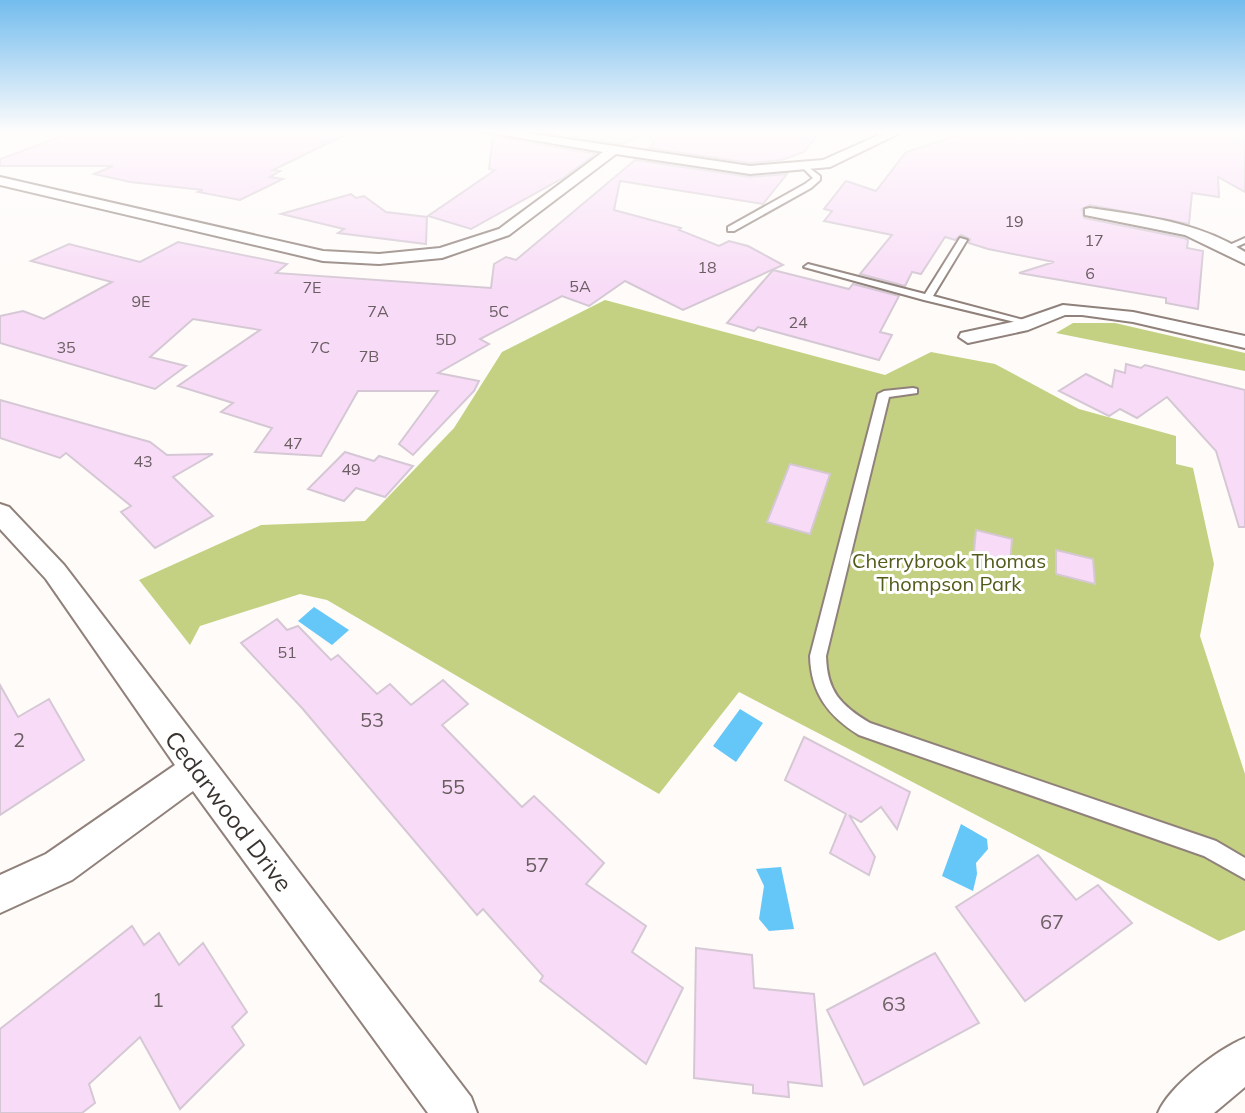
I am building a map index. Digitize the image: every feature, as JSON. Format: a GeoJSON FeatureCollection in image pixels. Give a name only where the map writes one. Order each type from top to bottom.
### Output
{"type":"FeatureCollection","features":[{"type":"Feature","properties":{"kind":"street"},"geometry":{"type":"LineString","coordinates":[[8,183],[323,256],[379,259],[442,253],[504,232],[569,183]]}},
{"type":"Feature","properties":{"kind":"street"},"geometry":{"type":"LineString","coordinates":[[1090,212],[1196,234],[1229,247],[1245,259]]}},
{"type":"Feature","properties":{"kind":"street"},"geometry":{"type":"LineString","coordinates":[[968,337],[1028,324],[1063,310],[1100,311],[1245,342]]}},
{"type":"Feature","properties":{"kind":"street","name":"Cedarwood Drive"},"geometry":{"type":"LineString","coordinates":[[0,513],[55,572],[197,769],[455,1113]]}},
{"type":"Feature","properties":{"kind":"street"},"geometry":{"type":"LineString","coordinates":[[0,894],[59,867],[197,769]]}},
{"type":"Feature","properties":{"kind":"street"},"geometry":{"type":"LineString","coordinates":[[1180,1113],[1245,1059]]}},
{"type":"Feature","properties":{"kind":"lane"},"geometry":{"type":"LineString","coordinates":[[731,229],[811,183]]}},
{"type":"Feature","properties":{"kind":"lane"},"geometry":{"type":"LineString","coordinates":[[927,298],[963,240]]}},
{"type":"Feature","properties":{"kind":"lane"},"geometry":{"type":"LineString","coordinates":[[1229,247],[1245,240]]}},
{"type":"Feature","properties":{"kind":"lane"},"geometry":{"type":"LineString","coordinates":[[808,267],[1028,324]]}},
{"type":"Feature","properties":{"kind":"lane"},"geometry":{"type":"LineString","coordinates":[[913,391],[884,394],[818,656],[818,674],[826,697],[840,715],[865,729],[1209,848],[1245,869]]}},
{"type":"Feature","properties":{"kind":"green space","name":"Cherrybrook Thomas Thompson Park"},"geometry":{"type":"Polygon","coordinates":[[[605,300],[885,375],[931,352],[995,364],[1079,409],[1176,436],[1176,464],[1193,468],[1214,564],[1200,636],[1245,774],[1245,930],[1219,941],[739,692],[659,794],[327,600],[300,594],[200,626],[190,645],[139,580],[261,525],[365,521],[454,428],[502,352],[605,300]]]}},
{"type":"Feature","properties":{"kind":"green space"},"geometry":{"type":"Polygon","coordinates":[[[1073,323],[1115,323],[1245,353],[1245,371],[1056,333],[1073,323]]]}},
{"type":"Feature","properties":{"kind":"water"},"geometry":{"type":"Polygon","coordinates":[[[314,607],[349,630],[332,645],[298,621],[314,607]]]}},
{"type":"Feature","properties":{"kind":"water"},"geometry":{"type":"Polygon","coordinates":[[[740,709],[763,723],[736,762],[713,746],[740,709]]]}},
{"type":"Feature","properties":{"kind":"water"},"geometry":{"type":"Polygon","coordinates":[[[961,824],[987,839],[988,849],[976,863],[973,891],[942,876],[961,824]]]}},
{"type":"Feature","properties":{"kind":"water"},"geometry":{"type":"Polygon","coordinates":[[[781,867],[794,929],[769,931],[759,919],[764,886],[756,869],[781,867]]]}},
{"type":"Feature","properties":{"kind":"building"},"geometry":{"type":"Polygon","coordinates":[[[139,183],[275,183],[240,200],[198,192],[203,190],[139,183]]]}},
{"type":"Feature","properties":{"kind":"building"},"geometry":{"type":"Polygon","coordinates":[[[476,183],[554,183],[471,229],[428,216],[476,183]]]}},
{"type":"Feature","properties":{"kind":"building"},"geometry":{"type":"Polygon","coordinates":[[[608,183],[620,183],[614,210],[681,228],[679,230],[719,246],[729,241],[748,246],[783,265],[683,310],[625,281],[589,306],[562,296],[480,339],[489,344],[438,373],[479,381],[474,391],[413,455],[399,444],[438,391],[358,391],[321,456],[255,452],[272,428],[221,412],[233,403],[178,386],[260,330],[193,319],[150,357],[186,366],[155,389],[0,343],[0,316],[23,311],[44,319],[112,282],[31,261],[69,244],[140,262],[178,242],[287,264],[276,273],[491,288],[494,264],[506,257],[516,260],[608,183]]]}},
{"type":"Feature","properties":{"kind":"building"},"geometry":{"type":"Polygon","coordinates":[[[632,183],[780,183],[763,204],[632,183]]]}},
{"type":"Feature","properties":{"kind":"building"},"geometry":{"type":"Polygon","coordinates":[[[844,183],[876,191],[882,183],[1218,183],[1219,197],[1192,193],[1189,224],[1090,205],[1082,209],[1084,218],[1184,238],[1188,240],[1187,248],[1203,251],[1198,309],[1166,303],[1166,298],[1019,273],[1054,262],[988,249],[969,243],[970,239],[961,235],[955,240],[945,237],[921,274],[912,272],[905,286],[860,274],[892,235],[824,221],[832,211],[824,209],[844,183]]]}},
{"type":"Feature","properties":{"kind":"building"},"geometry":{"type":"Polygon","coordinates":[[[1229,183],[1245,183],[1245,192],[1229,183]]]}},
{"type":"Feature","properties":{"kind":"building"},"geometry":{"type":"Polygon","coordinates":[[[351,194],[356,198],[364,196],[386,212],[427,217],[426,244],[338,233],[344,229],[281,214],[351,194]]]}},
{"type":"Feature","properties":{"kind":"building"},"geometry":{"type":"Polygon","coordinates":[[[773,270],[849,289],[853,284],[899,296],[880,332],[892,335],[879,360],[758,327],[754,331],[727,323],[773,270]]]}},
{"type":"Feature","properties":{"kind":"building"},"geometry":{"type":"Polygon","coordinates":[[[1126,364],[1141,368],[1145,365],[1245,390],[1245,527],[1239,527],[1216,451],[1167,397],[1137,418],[1120,409],[1109,416],[1059,391],[1086,374],[1112,387],[1115,370],[1125,373],[1126,364]]]}},
{"type":"Feature","properties":{"kind":"building"},"geometry":{"type":"Polygon","coordinates":[[[0,400],[150,442],[167,455],[213,454],[173,477],[213,516],[155,548],[121,512],[131,506],[66,453],[60,458],[0,438],[0,400]]]}},
{"type":"Feature","properties":{"kind":"building"},"geometry":{"type":"Polygon","coordinates":[[[345,452],[374,461],[379,456],[413,466],[385,497],[356,488],[344,501],[308,489],[345,452]]]}},
{"type":"Feature","properties":{"kind":"building"},"geometry":{"type":"Polygon","coordinates":[[[790,464],[830,474],[810,534],[767,522],[790,464]]]}},
{"type":"Feature","properties":{"kind":"building"},"geometry":{"type":"Polygon","coordinates":[[[976,530],[1012,539],[1010,563],[974,552],[976,530]]]}},
{"type":"Feature","properties":{"kind":"building"},"geometry":{"type":"Polygon","coordinates":[[[1056,550],[1093,559],[1095,584],[1056,574],[1056,550]]]}},
{"type":"Feature","properties":{"kind":"building"},"geometry":{"type":"Polygon","coordinates":[[[277,619],[287,630],[298,626],[331,660],[338,655],[377,694],[390,684],[411,705],[443,680],[468,704],[442,725],[522,807],[534,796],[604,863],[586,884],[646,926],[632,952],[683,988],[646,1064],[540,981],[543,976],[483,909],[477,915],[302,708],[241,643],[277,619]]]}},
{"type":"Feature","properties":{"kind":"building"},"geometry":{"type":"Polygon","coordinates":[[[0,685],[18,717],[49,699],[84,760],[0,815],[0,685]]]}},
{"type":"Feature","properties":{"kind":"building"},"geometry":{"type":"Polygon","coordinates":[[[804,737],[910,792],[897,829],[881,807],[861,822],[849,815],[875,857],[869,875],[830,853],[846,814],[785,780],[804,737]]]}},
{"type":"Feature","properties":{"kind":"building"},"geometry":{"type":"Polygon","coordinates":[[[1038,855],[1076,900],[1098,885],[1132,923],[1025,1001],[956,907],[1038,855]]]}},
{"type":"Feature","properties":{"kind":"building"},"geometry":{"type":"Polygon","coordinates":[[[132,926],[144,945],[159,933],[179,965],[203,943],[247,1012],[232,1027],[244,1045],[180,1109],[140,1037],[89,1084],[95,1103],[82,1113],[0,1113],[0,1029],[132,926]]]}},
{"type":"Feature","properties":{"kind":"building"},"geometry":{"type":"Polygon","coordinates":[[[696,948],[752,955],[754,988],[814,994],[822,1086],[788,1082],[789,1097],[753,1093],[753,1085],[694,1078],[696,948]]]}},
{"type":"Feature","properties":{"kind":"building"},"geometry":{"type":"Polygon","coordinates":[[[935,953],[979,1023],[864,1085],[827,1010],[935,953]]]}}]}
